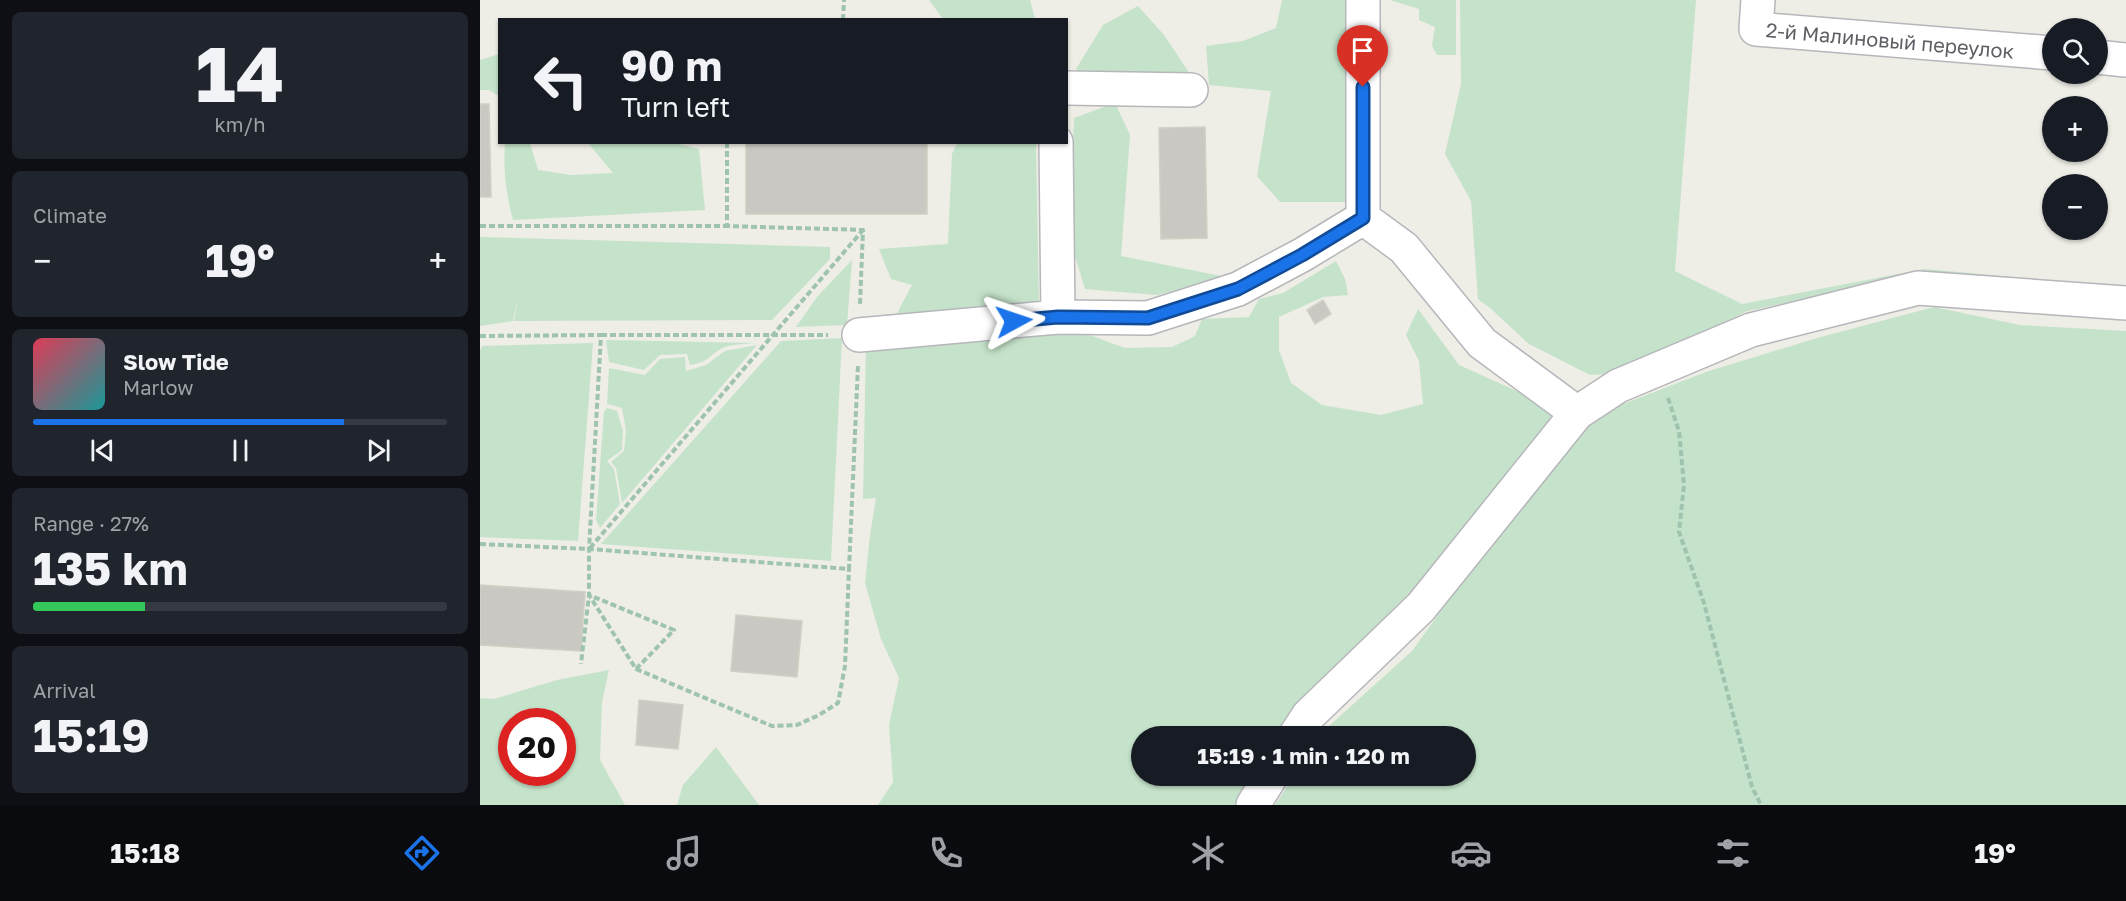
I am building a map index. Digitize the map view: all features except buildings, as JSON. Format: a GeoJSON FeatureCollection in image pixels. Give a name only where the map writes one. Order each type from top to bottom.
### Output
{"type":"FeatureCollection","features":[{"type":"Feature","properties":{"kind":"street"},"geometry":{"type":"LineString","coordinates":[[1363,0],[1363,218]]}},
{"type":"Feature","properties":{"kind":"street","name":"2-й Малиновый переулок"},"geometry":{"type":"LineString","coordinates":[[1758,0],[1756,29],[2042,52]]}},
{"type":"Feature","properties":{"kind":"street"},"geometry":{"type":"LineString","coordinates":[[2108,58],[2126,60]]}},
{"type":"Feature","properties":{"kind":"street"},"geometry":{"type":"LineString","coordinates":[[1068,88],[1191,90]]}},
{"type":"Feature","properties":{"kind":"street"},"geometry":{"type":"LineString","coordinates":[[1056,144],[1058,317]]}},
{"type":"Feature","properties":{"kind":"street"},"geometry":{"type":"LineString","coordinates":[[859,335],[1058,317],[1148,318],[1238,289],[1302,255],[1363,218]]}},
{"type":"Feature","properties":{"kind":"street"},"geometry":{"type":"LineString","coordinates":[[1363,218],[1404,248],[1482,343],[1577,413]]}},
{"type":"Feature","properties":{"kind":"street"},"geometry":{"type":"LineString","coordinates":[[1302,726],[1308,716],[1421,607],[1577,413],[1618,386],[1750,330],[1918,288],[2126,303]]}},
{"type":"Feature","properties":{"kind":"street"},"geometry":{"type":"LineString","coordinates":[[1253,805],[1265,786]]}},
{"type":"Feature","properties":{"kind":"path"},"geometry":{"type":"LineString","coordinates":[[843,18],[844,0]]}},
{"type":"Feature","properties":{"kind":"path"},"geometry":{"type":"LineString","coordinates":[[727,144],[727,226]]}},
{"type":"Feature","properties":{"kind":"path"},"geometry":{"type":"LineString","coordinates":[[480,226],[727,226],[863,230]]}},
{"type":"Feature","properties":{"kind":"path"},"geometry":{"type":"LineString","coordinates":[[589,549],[863,230]]}},
{"type":"Feature","properties":{"kind":"path"},"geometry":{"type":"LineString","coordinates":[[589,595],[636,669],[772,726],[797,725],[838,703],[845,666],[863,230]]}},
{"type":"Feature","properties":{"kind":"path"},"geometry":{"type":"LineString","coordinates":[[480,336],[773,333],[859,335]]}},
{"type":"Feature","properties":{"kind":"path"},"geometry":{"type":"LineString","coordinates":[[581,664],[589,595],[589,549],[601,335]]}},
{"type":"Feature","properties":{"kind":"path"},"geometry":{"type":"LineString","coordinates":[[1658,369],[1679,431],[1684,485],[1679,532],[1704,603],[1752,788],[1761,805]]}},
{"type":"Feature","properties":{"kind":"path"},"geometry":{"type":"LineString","coordinates":[[480,544],[589,549],[849,569]]}},
{"type":"Feature","properties":{"kind":"path"},"geometry":{"type":"LineString","coordinates":[[589,595],[674,630],[636,669]]}},
{"type":"Feature","properties":{"kind":"green space"},"geometry":{"type":"Polygon","coordinates":[[[929,0],[1030,0],[1035,18],[942,18],[929,0]]]}},
{"type":"Feature","properties":{"kind":"green space"},"geometry":{"type":"Polygon","coordinates":[[[1282,0],[1345,0],[1349,202],[1280,202],[1257,176],[1271,91],[1209,85],[1206,46],[1243,41],[1276,28],[1282,0]]]}},
{"type":"Feature","properties":{"kind":"green space"},"geometry":{"type":"Polygon","coordinates":[[[1390,0],[1456,0],[1456,55],[1437,55],[1432,46],[1435,27],[1419,20],[1419,9],[1390,0]]]}},
{"type":"Feature","properties":{"kind":"green space"},"geometry":{"type":"Polygon","coordinates":[[[1460,0],[1696,0],[1675,271],[1742,304],[1924,269],[2126,287],[1926,275],[1747,311],[1630,373],[1590,375],[1529,344],[1478,299],[1471,201],[1445,154],[1461,84],[1460,0]]]}},
{"type":"Feature","properties":{"kind":"green space"},"geometry":{"type":"Polygon","coordinates":[[[1138,6],[1164,35],[1192,77],[1087,79],[1076,69],[1103,25],[1138,6]]]}},
{"type":"Feature","properties":{"kind":"green space"},"geometry":{"type":"Polygon","coordinates":[[[498,55],[498,95],[489,90],[480,90],[480,60],[498,55]]]}},
{"type":"Feature","properties":{"kind":"green space"},"geometry":{"type":"Polygon","coordinates":[[[1115,103],[1130,135],[1121,256],[1226,277],[1157,295],[1085,289],[1069,236],[1074,118],[1115,103]]]}},
{"type":"Feature","properties":{"kind":"green space"},"geometry":{"type":"Polygon","coordinates":[[[505,144],[530,144],[538,170],[571,175],[613,173],[589,144],[678,144],[699,149],[705,210],[513,220],[504,163],[505,144]]]}},
{"type":"Feature","properties":{"kind":"green space"},"geometry":{"type":"Polygon","coordinates":[[[957,144],[1036,144],[1039,306],[895,317],[912,285],[891,279],[879,249],[948,244],[952,154],[957,144]]]}},
{"type":"Feature","properties":{"kind":"green space"},"geometry":{"type":"Polygon","coordinates":[[[480,237],[830,247],[830,259],[772,320],[514,321],[518,297],[513,321],[480,326],[480,237]]]}},
{"type":"Feature","properties":{"kind":"green space"},"geometry":{"type":"Polygon","coordinates":[[[852,260],[847,325],[796,327],[817,297],[852,260]]]}},
{"type":"Feature","properties":{"kind":"green space"},"geometry":{"type":"Polygon","coordinates":[[[1336,261],[1345,279],[1348,295],[1323,297],[1279,317],[1279,350],[1291,383],[1322,405],[1381,415],[1423,404],[1419,361],[1406,335],[1418,309],[1459,365],[1552,407],[1569,425],[1706,372],[1817,338],[1934,307],[2020,325],[2126,331],[2126,805],[1275,805],[1287,786],[1476,786],[1476,726],[1329,726],[1412,651],[1561,445],[1554,418],[1506,474],[1430,572],[1299,704],[1285,726],[1131,726],[1131,786],[1247,786],[1235,805],[878,805],[893,782],[889,725],[899,678],[881,639],[865,583],[876,498],[863,499],[866,343],[1065,326],[1125,348],[1172,347],[1195,336],[1202,319],[1249,317],[1259,299],[1283,293],[1336,261]]]}},
{"type":"Feature","properties":{"kind":"green space"},"geometry":{"type":"Polygon","coordinates":[[[842,338],[831,561],[601,544],[781,341],[842,338]]]}},
{"type":"Feature","properties":{"kind":"green space"},"geometry":{"type":"Polygon","coordinates":[[[606,340],[755,343],[725,347],[706,360],[690,365],[687,354],[660,355],[644,370],[609,362],[606,340]]]}},
{"type":"Feature","properties":{"kind":"green space"},"geometry":{"type":"Polygon","coordinates":[[[593,343],[578,541],[480,537],[480,351],[482,346],[593,343]]]}},
{"type":"Feature","properties":{"kind":"green space"},"geometry":{"type":"Polygon","coordinates":[[[757,345],[622,503],[616,468],[611,462],[624,451],[626,430],[622,408],[607,404],[609,368],[645,375],[660,359],[685,357],[686,371],[706,365],[725,351],[757,345]]]}},
{"type":"Feature","properties":{"kind":"green space"},"geometry":{"type":"Polygon","coordinates":[[[607,408],[617,411],[623,431],[622,450],[607,461],[614,469],[620,504],[600,528],[596,520],[604,412],[607,408]]]}},
{"type":"Feature","properties":{"kind":"green space"},"geometry":{"type":"Polygon","coordinates":[[[609,670],[602,702],[600,760],[625,805],[480,805],[480,698],[494,699],[557,680],[609,670]]]}},
{"type":"Feature","properties":{"kind":"green space"},"geometry":{"type":"Polygon","coordinates":[[[716,747],[759,805],[677,805],[683,785],[716,747]]]}},
{"type":"Feature","properties":{"kind":"route"},"geometry":{"type":"LineString","coordinates":[[1014,321],[1058,317],[1148,318],[1238,289],[1302,255],[1363,218],[1363,87]]}}]}
